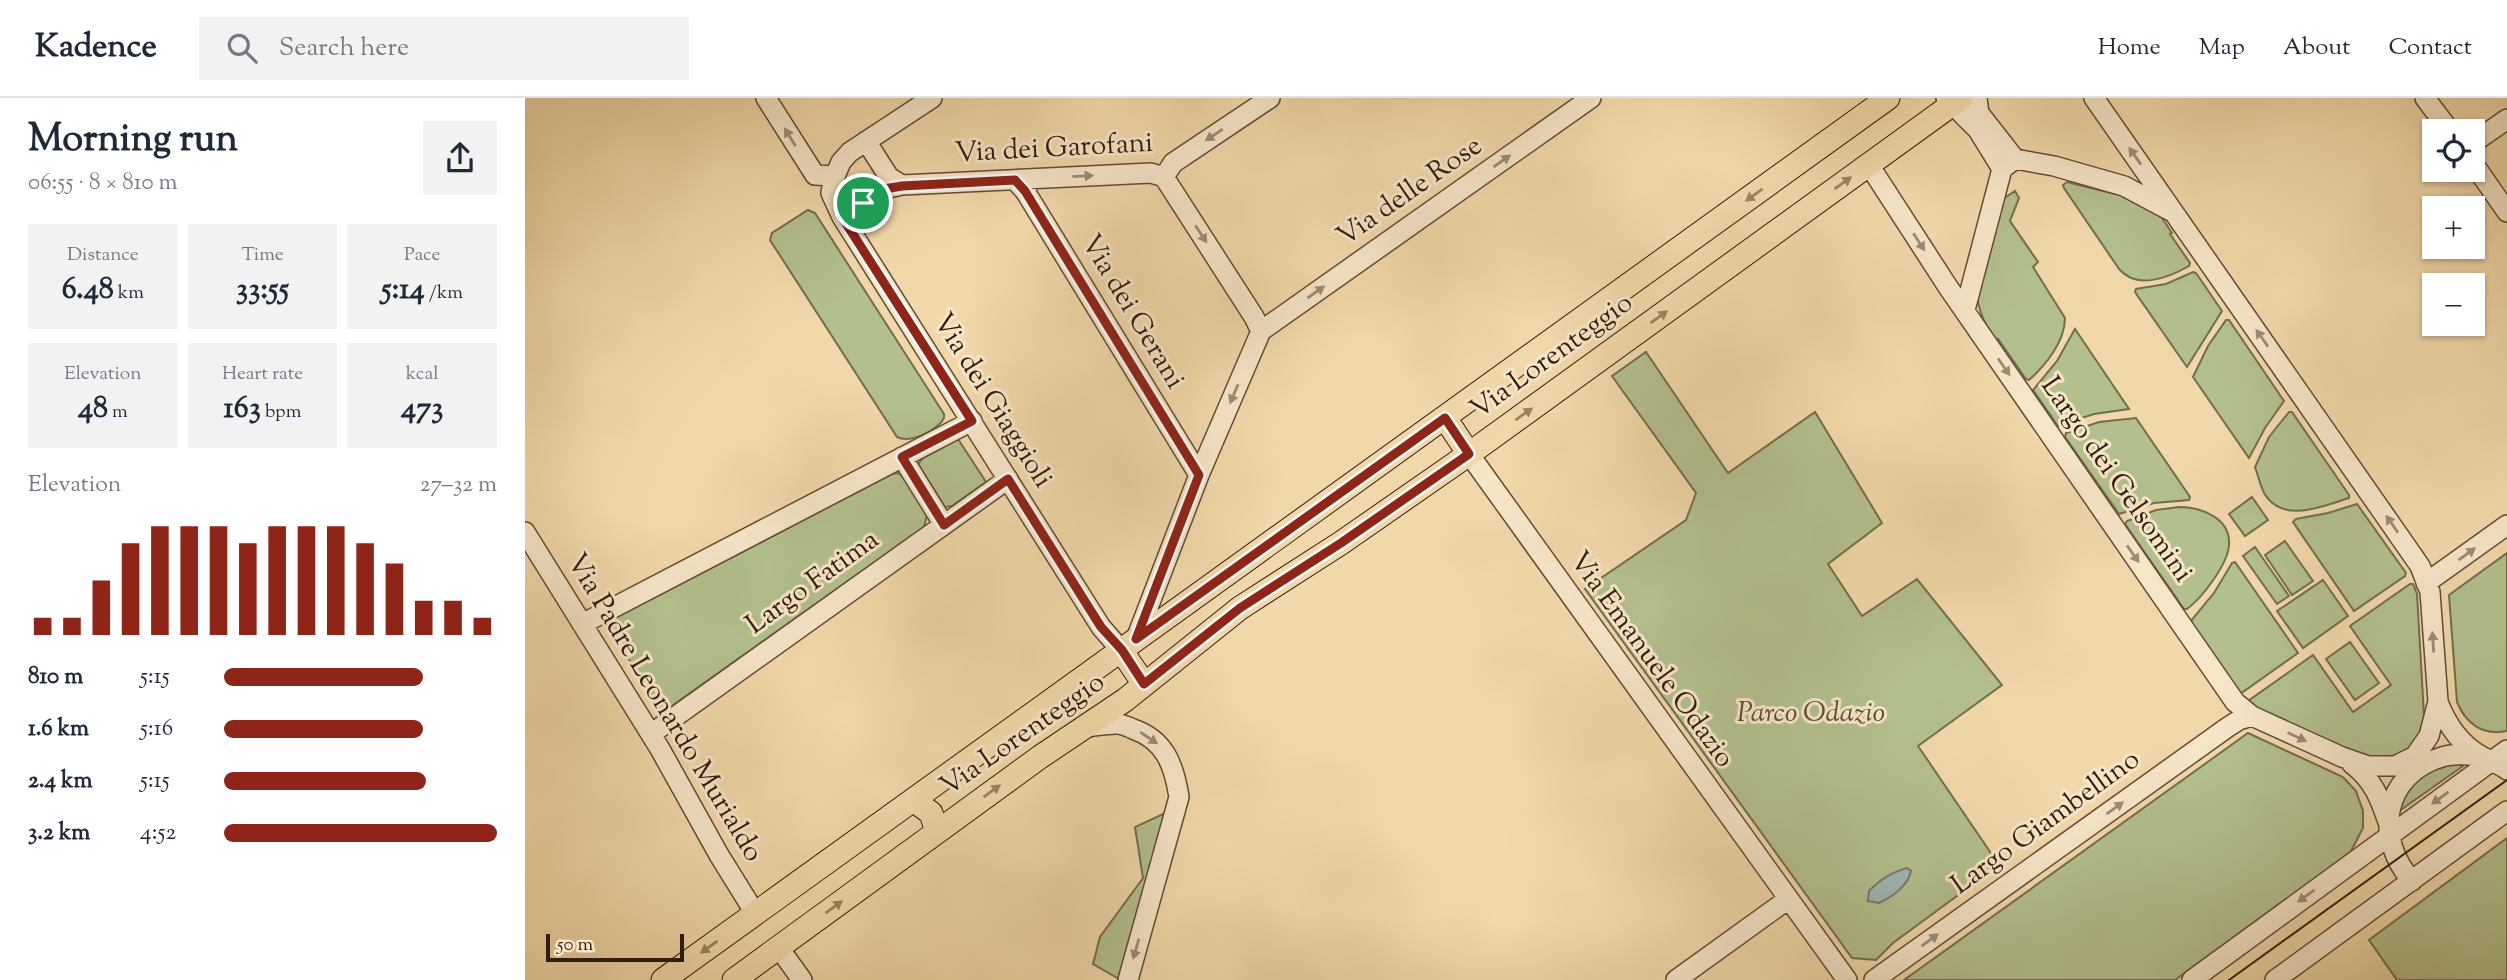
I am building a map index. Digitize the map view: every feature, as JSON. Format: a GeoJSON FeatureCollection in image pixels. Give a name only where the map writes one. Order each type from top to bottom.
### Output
{"type":"FeatureCollection","features":[{"type":"Feature","properties":{"kind":"main road","name":"Via Lorenteggio"},"geometry":{"type":"LineString","coordinates":[[663,980],[1888,98]]}},
{"type":"Feature","properties":{"kind":"main road","name":"Via Lorenteggio"},"geometry":{"type":"LineString","coordinates":[[734,980],[1144,684],[1240,608],[1341,543],[1469,454],[1869,165],[1952,100]]}},
{"type":"Feature","properties":{"kind":"main road"},"geometry":{"type":"LineString","coordinates":[[1445,418],[1469,454]]}},
{"type":"Feature","properties":{"kind":"main road"},"geometry":{"type":"LineString","coordinates":[[1319,509],[1341,543]]}},
{"type":"Feature","properties":{"kind":"main road"},"geometry":{"type":"LineString","coordinates":[[1129,644],[1144,684]]}},
{"type":"Feature","properties":{"kind":"main road"},"geometry":{"type":"LineString","coordinates":[[913,800],[932,813],[937,832]]}},
{"type":"Feature","properties":{"kind":"street","name":"Via dei Giaggioli"},"geometry":{"type":"LineString","coordinates":[[766,98],[825,175],[832,198],[842,217],[1101,627],[1129,644]]}},
{"type":"Feature","properties":{"kind":"street"},"geometry":{"type":"LineString","coordinates":[[825,175],[866,141],[932,98]]}},
{"type":"Feature","properties":{"kind":"street","name":"Via dei Garofani"},"geometry":{"type":"LineString","coordinates":[[842,217],[884,189],[902,186],[1151,173],[1164,177],[1173,163],[1269,98]]}},
{"type":"Feature","properties":{"kind":"street","name":"Via delle Rose"},"geometry":{"type":"LineString","coordinates":[[1261,331],[1591,98]]}},
{"type":"Feature","properties":{"kind":"street"},"geometry":{"type":"LineString","coordinates":[[1965,310],[2009,164],[1979,113],[1977,98]]}},
{"type":"Feature","properties":{"kind":"street","name":"Largo dei Gelsomini"},"geometry":{"type":"LineString","coordinates":[[2094,98],[2420,566],[2430,592],[2438,701],[2445,721],[2451,729],[2497,759]]}},
{"type":"Feature","properties":{"kind":"street"},"geometry":{"type":"LineString","coordinates":[[2425,98],[2440,119]]}},
{"type":"Feature","properties":{"kind":"street"},"geometry":{"type":"LineString","coordinates":[[1952,100],[2009,164]]}},
{"type":"Feature","properties":{"kind":"street"},"geometry":{"type":"LineString","coordinates":[[2485,135],[2507,119]]}},
{"type":"Feature","properties":{"kind":"street"},"geometry":{"type":"LineString","coordinates":[[866,141],[889,177],[902,186]]}},
{"type":"Feature","properties":{"kind":"street","name":"Largo dei Gelsomini"},"geometry":{"type":"LineString","coordinates":[[2009,164],[2055,166],[2124,186],[2174,212]]}},
{"type":"Feature","properties":{"kind":"street","name":"Largo dei Gelsomini"},"geometry":{"type":"LineString","coordinates":[[1869,165],[1965,310],[2235,702],[2252,716],[2342,757],[2382,768],[2405,763],[2422,748],[2429,736],[2438,701]]}},
{"type":"Feature","properties":{"kind":"street"},"geometry":{"type":"LineString","coordinates":[[1129,644],[1261,331],[1164,177]]}},
{"type":"Feature","properties":{"kind":"street","name":"Via dei Gerani"},"geometry":{"type":"LineString","coordinates":[[1015,180],[1025,191],[1199,475]]}},
{"type":"Feature","properties":{"kind":"street"},"geometry":{"type":"LineString","coordinates":[[2485,180],[2507,212]]}},
{"type":"Feature","properties":{"kind":"street"},"geometry":{"type":"LineString","coordinates":[[582,624],[972,421]]}},
{"type":"Feature","properties":{"kind":"street","name":"Via Emanuele Odazio"},"geometry":{"type":"LineString","coordinates":[[1469,454],[1787,900]]}},
{"type":"Feature","properties":{"kind":"street"},"geometry":{"type":"LineString","coordinates":[[902,457],[944,525]]}},
{"type":"Feature","properties":{"kind":"street","name":"Largo Fatima"},"geometry":{"type":"LineString","coordinates":[[651,734],[1008,479]]}},
{"type":"Feature","properties":{"kind":"street"},"geometry":{"type":"LineString","coordinates":[[2427,583],[2507,525]]}},
{"type":"Feature","properties":{"kind":"street","name":"Via Padre Leonardo Murialdo"},"geometry":{"type":"LineString","coordinates":[[525,532],[651,734],[755,913]]}},
{"type":"Feature","properties":{"kind":"street","name":"Largo Giambellino"},"geometry":{"type":"LineString","coordinates":[[1874,980],[2228,727],[2252,716]]}},
{"type":"Feature","properties":{"kind":"street"},"geometry":{"type":"LineString","coordinates":[[1084,727],[1120,724],[1145,733],[1167,754],[1179,797],[1128,980]]}},
{"type":"Feature","properties":{"kind":"street"},"geometry":{"type":"LineString","coordinates":[[2412,881],[2396,860],[2388,829],[2391,806],[2399,790],[2417,769],[2426,763],[2451,755],[2497,759]]}},
{"type":"Feature","properties":{"kind":"street","name":"Largo dei Gelsomini"},"geometry":{"type":"LineString","coordinates":[[2342,757],[2365,774],[2372,783],[2388,829]]}},
{"type":"Feature","properties":{"kind":"street"},"geometry":{"type":"LineString","coordinates":[[2192,980],[2388,829],[2497,759]]}},
{"type":"Feature","properties":{"kind":"street"},"geometry":{"type":"LineString","coordinates":[[2275,980],[2507,811]]}},
{"type":"Feature","properties":{"kind":"street"},"geometry":{"type":"LineString","coordinates":[[1676,980],[1787,900],[1847,980]]}},
{"type":"Feature","properties":{"kind":"street"},"geometry":{"type":"LineString","coordinates":[[779,948],[802,980]]}},
{"type":"Feature","properties":{"kind":"green space"},"geometry":{"type":"Polygon","coordinates":[[[2067,182],[2135,199],[2160,215],[2190,263],[2189,266],[2153,280],[2135,279],[2126,275],[2119,269],[2064,188],[2063,185],[2067,182]]]}},
{"type":"Feature","properties":{"kind":"green space"},"geometry":{"type":"Polygon","coordinates":[[[2015,191],[2019,198],[2010,221],[2038,262],[2033,267],[2065,318],[2062,335],[2053,352],[2029,380],[1998,339],[1995,340],[1991,334],[1980,312],[1977,293],[2000,201],[2015,191]]]}},
{"type":"Feature","properties":{"kind":"green space"},"geometry":{"type":"Polygon","coordinates":[[[808,210],[815,213],[944,414],[941,423],[930,431],[909,439],[897,437],[770,240],[772,233],[808,210]]]}},
{"type":"Feature","properties":{"kind":"green space"},"geometry":{"type":"Polygon","coordinates":[[[2193,272],[2222,311],[2187,367],[2135,292],[2136,289],[2166,284],[2193,272]]]}},
{"type":"Feature","properties":{"kind":"green space"},"geometry":{"type":"Polygon","coordinates":[[[2226,320],[2229,320],[2284,401],[2249,458],[2193,377],[2208,346],[2226,320]]]}},
{"type":"Feature","properties":{"kind":"green space"},"geometry":{"type":"Polygon","coordinates":[[[2075,329],[2129,409],[2094,414],[2058,426],[2033,390],[2057,361],[2075,329]]]}},
{"type":"Feature","properties":{"kind":"green space","name":"Parco Odazio"},"geometry":{"type":"Polygon","coordinates":[[[1646,352],[1728,473],[1815,412],[1882,523],[1828,564],[1862,616],[1917,579],[2002,685],[1918,746],[1999,865],[1893,943],[1876,960],[1852,958],[1585,589],[1686,520],[1696,493],[1612,376],[1646,352]]]}},
{"type":"Feature","properties":{"kind":"green space"},"geometry":{"type":"Polygon","coordinates":[[[2289,412],[2292,412],[2349,498],[2315,509],[2291,511],[2272,502],[2264,493],[2255,467],[2269,437],[2289,412]]]}},
{"type":"Feature","properties":{"kind":"green space"},"geometry":{"type":"Polygon","coordinates":[[[2136,418],[2190,497],[2189,500],[2154,503],[2119,514],[2065,437],[2066,433],[2099,422],[2136,418]]]}},
{"type":"Feature","properties":{"kind":"green space"},"geometry":{"type":"Polygon","coordinates":[[[958,439],[986,482],[952,506],[945,507],[918,464],[923,458],[958,439]]]}},
{"type":"Feature","properties":{"kind":"green space"},"geometry":{"type":"Polygon","coordinates":[[[898,473],[904,477],[927,515],[924,527],[662,713],[612,632],[611,620],[898,473]]]}},
{"type":"Feature","properties":{"kind":"green space"},"geometry":{"type":"Polygon","coordinates":[[[2252,497],[2268,520],[2245,536],[2229,514],[2252,497]]]}},
{"type":"Feature","properties":{"kind":"green space"},"geometry":{"type":"Polygon","coordinates":[[[2357,504],[2406,573],[2354,611],[2293,522],[2357,504]]]}},
{"type":"Feature","properties":{"kind":"green space"},"geometry":{"type":"Polygon","coordinates":[[[2179,507],[2205,512],[2220,521],[2228,536],[2229,545],[2219,571],[2207,589],[2187,609],[2184,609],[2125,524],[2156,510],[2179,507]]]}},
{"type":"Feature","properties":{"kind":"green space"},"geometry":{"type":"Polygon","coordinates":[[[2285,541],[2313,581],[2292,595],[2265,555],[2285,541]]]}},
{"type":"Feature","properties":{"kind":"green space"},"geometry":{"type":"Polygon","coordinates":[[[2255,547],[2289,596],[2277,604],[2243,556],[2255,547]]]}},
{"type":"Feature","properties":{"kind":"green space"},"geometry":{"type":"Polygon","coordinates":[[[2507,553],[2507,731],[2490,732],[2470,722],[2457,702],[2449,595],[2507,553]]]}},
{"type":"Feature","properties":{"kind":"green space"},"geometry":{"type":"Polygon","coordinates":[[[2235,562],[2298,653],[2240,694],[2190,622],[2235,562]]]}},
{"type":"Feature","properties":{"kind":"green space"},"geometry":{"type":"Polygon","coordinates":[[[2323,580],[2348,616],[2303,648],[2277,611],[2323,580]]]}},
{"type":"Feature","properties":{"kind":"green space"},"geometry":{"type":"Polygon","coordinates":[[[2413,584],[2417,594],[2424,716],[2421,733],[2410,747],[2395,757],[2366,757],[2255,709],[2248,701],[2313,655],[2353,712],[2391,685],[2350,626],[2413,584]]]}},
{"type":"Feature","properties":{"kind":"green space"},"geometry":{"type":"Polygon","coordinates":[[[2350,642],[2379,683],[2355,700],[2326,659],[2350,642]]]}},
{"type":"Feature","properties":{"kind":"green space"},"geometry":{"type":"Polygon","coordinates":[[[2248,733],[2343,777],[2356,791],[2363,811],[2363,828],[2349,855],[2175,980],[1904,980],[2248,733]]]}},
{"type":"Feature","properties":{"kind":"green space"},"geometry":{"type":"Polygon","coordinates":[[[2457,761],[2463,766],[2395,814],[2413,778],[2457,761]]]}},
{"type":"Feature","properties":{"kind":"green space"},"geometry":{"type":"Polygon","coordinates":[[[1165,813],[1121,980],[1093,964],[1100,937],[1143,878],[1135,827],[1165,813]]]}},
{"type":"Feature","properties":{"kind":"green space"},"geometry":{"type":"Polygon","coordinates":[[[2507,838],[2507,980],[2397,980],[2369,940],[2507,838]]]}},
{"type":"Feature","properties":{"kind":"water"},"geometry":{"type":"Polygon","coordinates":[[[1907,868],[1911,871],[1899,890],[1879,903],[1868,901],[1869,891],[1878,883],[1907,868]]]}},
{"type":"Feature","properties":{"kind":"tram line"},"geometry":{"type":"LineString","coordinates":[[2229,980],[2507,780]]}},
{"type":"Feature","properties":{"kind":"route"},"geometry":{"type":"LineString","coordinates":[[1015,180],[1025,191],[1199,475],[1136,639],[1445,418],[1469,454],[1341,543],[1240,608],[1144,684],[1122,650],[1101,627],[1008,479],[944,525],[902,457],[972,421],[842,217],[863,203],[884,189],[902,186],[1015,180]]}}]}
